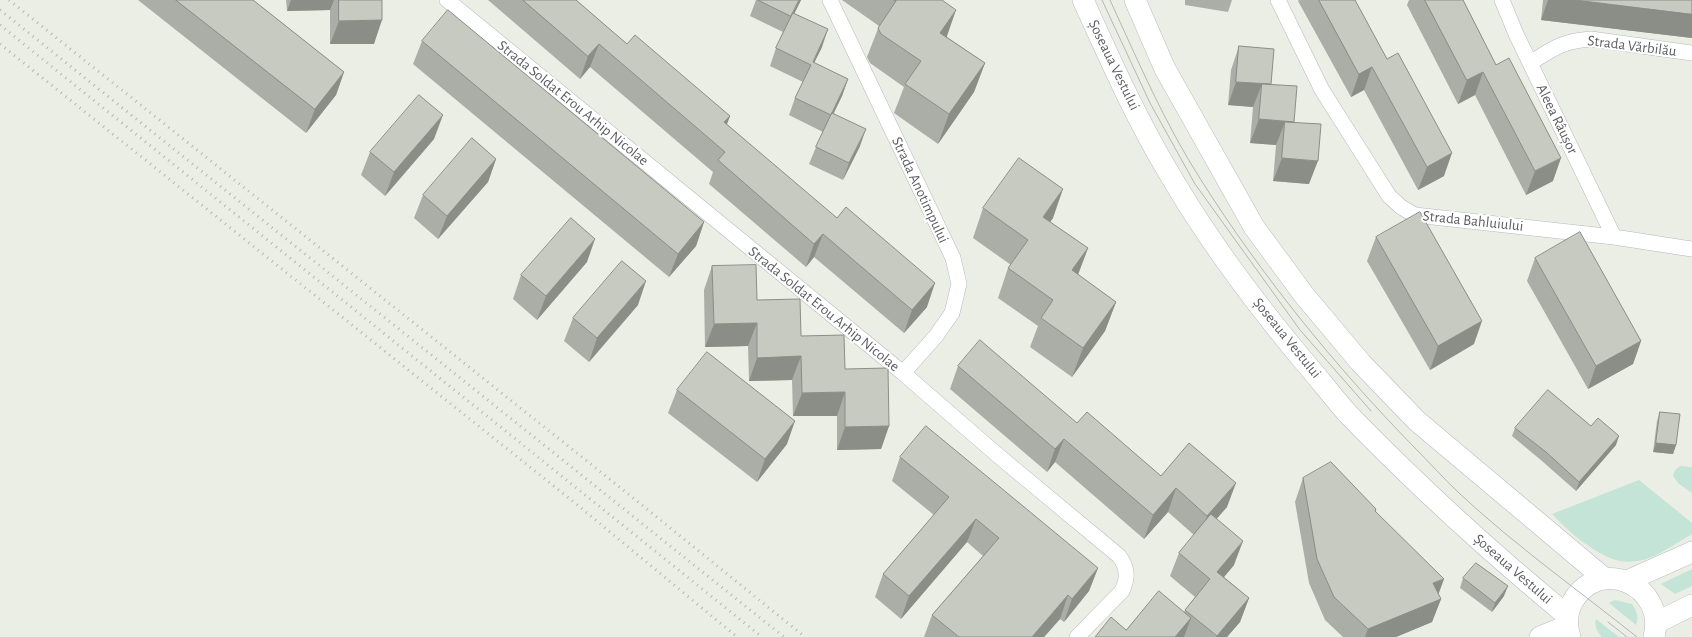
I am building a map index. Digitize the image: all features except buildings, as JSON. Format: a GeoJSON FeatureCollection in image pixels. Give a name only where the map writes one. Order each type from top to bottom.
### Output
{"type":"FeatureCollection","features":[{"type":"Feature","properties":{"kind":"main road","name":"Șoseaua Vestului"},"geometry":{"type":"LineString","coordinates":[[1083,0],[1117,75],[1166,168],[1224,259],[1278,329],[1347,413],[1445,508],[1532,586],[1568,626]]}},
{"type":"Feature","properties":{"kind":"main road"},"geometry":{"type":"LineString","coordinates":[[1135,0],[1165,69],[1254,227],[1304,295],[1361,363],[1417,421],[1605,579]]}},
{"type":"Feature","properties":{"kind":"main road"},"geometry":{"type":"LineString","coordinates":[[1627,581],[1692,552]]}},
{"type":"Feature","properties":{"kind":"main road","name":"Șoseaua Vestului"},"geometry":{"type":"LineString","coordinates":[[1568,626],[1571,605],[1580,592],[1594,582],[1605,579],[1616,579],[1627,581],[1639,588],[1648,598],[1654,610],[1657,632]]}},
{"type":"Feature","properties":{"kind":"main road"},"geometry":{"type":"LineString","coordinates":[[1657,632],[1692,605]]}},
{"type":"Feature","properties":{"kind":"main road"},"geometry":{"type":"LineString","coordinates":[[1540,637],[1568,626]]}},
{"type":"Feature","properties":{"kind":"street","name":"Strada Soldat Erou Arhip Nicolae"},"geometry":{"type":"LineString","coordinates":[[447,0],[903,373],[1001,458],[1119,556],[1124,562],[1127,573],[1126,582],[1122,591],[1077,637]]}},
{"type":"Feature","properties":{"kind":"street","name":"Strada Anotimpului"},"geometry":{"type":"LineString","coordinates":[[830,0],[953,258],[959,284],[952,313],[936,336],[903,373]]}},
{"type":"Feature","properties":{"kind":"street","name":"Strada Bahluiului"},"geometry":{"type":"LineString","coordinates":[[1278,0],[1322,90],[1389,196],[1401,207],[1415,215],[1614,237],[1692,249]]}},
{"type":"Feature","properties":{"kind":"street","name":"Aleea Râușor"},"geometry":{"type":"LineString","coordinates":[[1502,0],[1530,63],[1614,237]]}},
{"type":"Feature","properties":{"kind":"street","name":"Strada Vărbilău"},"geometry":{"type":"LineString","coordinates":[[1530,63],[1560,44],[1576,40],[1591,39],[1692,54]]}},
{"type":"Feature","properties":{"kind":"green space"},"geometry":{"type":"Polygon","coordinates":[[[1680,466],[1692,467],[1692,493],[1679,484],[1673,476],[1675,470],[1680,466]]]}},
{"type":"Feature","properties":{"kind":"green space"},"geometry":{"type":"Polygon","coordinates":[[[1639,480],[1692,523],[1692,534],[1665,550],[1644,560],[1626,562],[1607,557],[1581,541],[1552,514],[1639,480]]]}},
{"type":"Feature","properties":{"kind":"green space"},"geometry":{"type":"Polygon","coordinates":[[[1692,569],[1692,586],[1675,594],[1661,584],[1692,569]]]}},
{"type":"Feature","properties":{"kind":"green space"},"geometry":{"type":"Polygon","coordinates":[[[1615,600],[1632,604],[1637,614],[1636,625],[1609,603],[1615,600]]]}},
{"type":"Feature","properties":{"kind":"green space"},"geometry":{"type":"Polygon","coordinates":[[[1596,619],[1619,637],[1602,637],[1596,628],[1596,619]]]}},
{"type":"Feature","properties":{"kind":"tram line"},"geometry":{"type":"LineString","coordinates":[[1102,0],[1150,103],[1195,184],[1300,330],[1371,411]]}},
{"type":"Feature","properties":{"kind":"tram line"},"geometry":{"type":"LineString","coordinates":[[1110,0],[1164,115],[1188,159],[1224,216],[1249,251],[1327,352],[1384,415],[1460,494],[1525,550],[1637,637]]}},
{"type":"Feature","properties":{"kind":"tram line"},"geometry":{"type":"LineString","coordinates":[[1608,622],[1627,637]]}},
{"type":"Feature","properties":{"kind":"railway"},"geometry":{"type":"LineString","coordinates":[[9,0],[632,497],[805,637]]}},
{"type":"Feature","properties":{"kind":"railway"},"geometry":{"type":"LineString","coordinates":[[0,10],[784,637]]}},
{"type":"Feature","properties":{"kind":"railway"},"geometry":{"type":"LineString","coordinates":[[0,25],[762,637]]}},
{"type":"Feature","properties":{"kind":"railway"},"geometry":{"type":"LineString","coordinates":[[0,44],[575,503],[737,637]]}}]}
